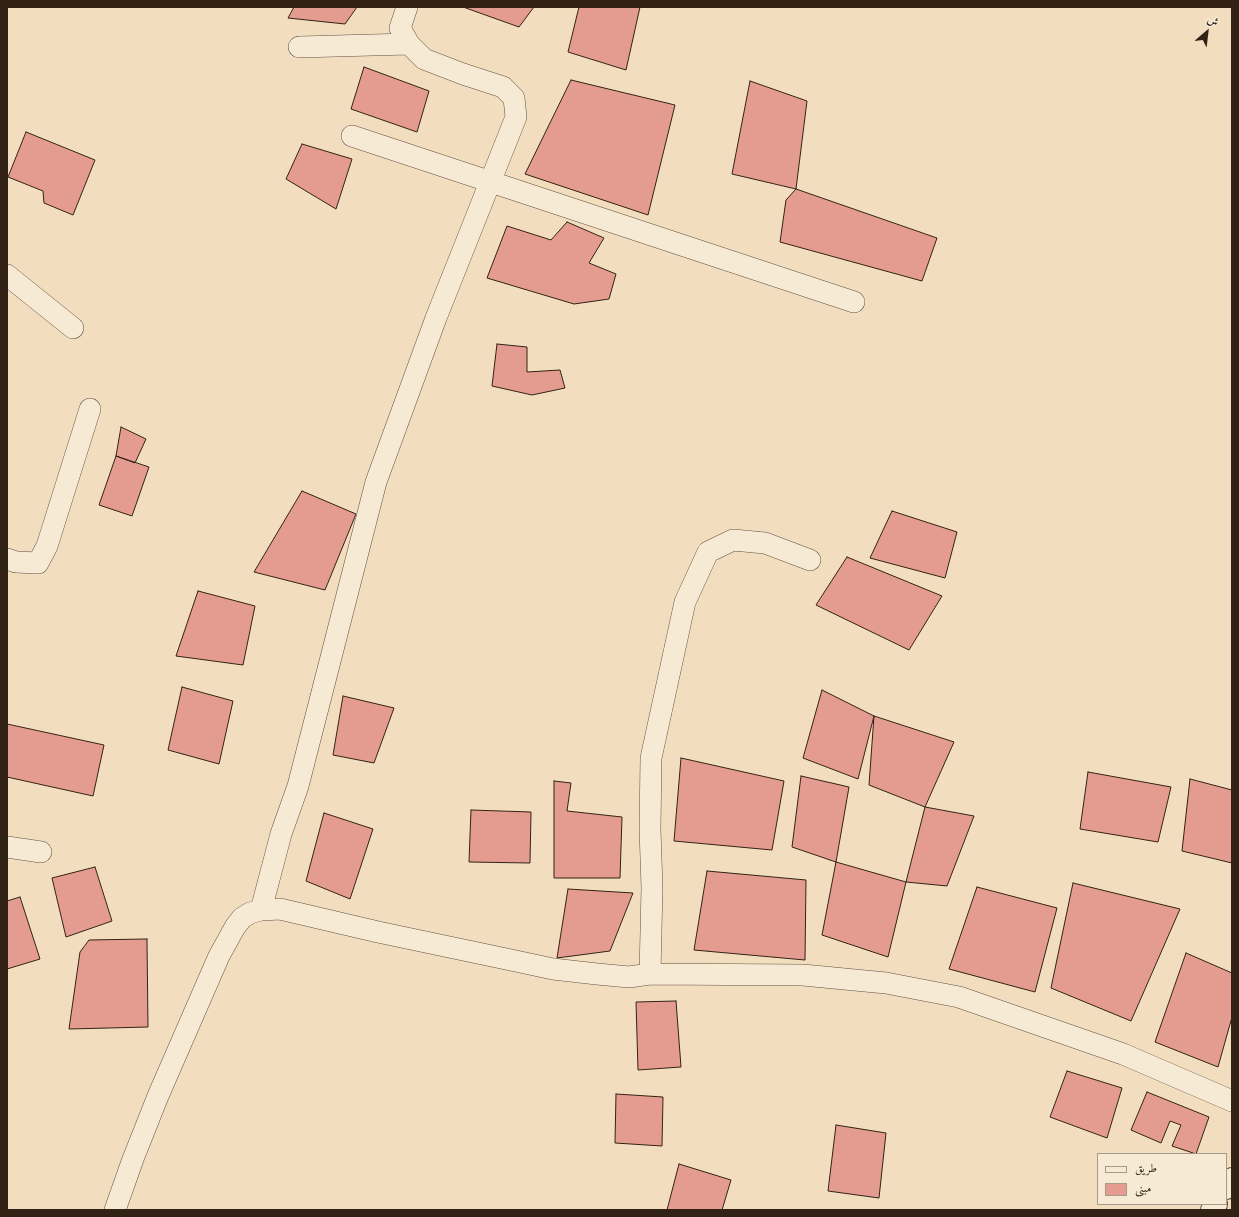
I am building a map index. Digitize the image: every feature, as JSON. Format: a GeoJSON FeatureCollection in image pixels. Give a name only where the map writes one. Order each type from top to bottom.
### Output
{"type":"FeatureCollection","features":[{"type":"Feature","properties":{"kind":"street"},"geometry":{"type":"LineString","coordinates":[[261,910],[281,834],[298,786],[376,482],[436,318],[516,117],[514,98],[503,87],[424,59],[409,44],[400,28],[406,7]]}},
{"type":"Feature","properties":{"kind":"street"},"geometry":{"type":"LineString","coordinates":[[300,47],[409,44]]}},
{"type":"Feature","properties":{"kind":"street"},"geometry":{"type":"LineString","coordinates":[[352,136],[490,183],[854,302]]}},
{"type":"Feature","properties":{"kind":"street"},"geometry":{"type":"LineString","coordinates":[[7,274],[73,328]]}},
{"type":"Feature","properties":{"kind":"street"},"geometry":{"type":"LineString","coordinates":[[7,559],[16,562],[38,563],[47,546],[90,409]]}},
{"type":"Feature","properties":{"kind":"street"},"geometry":{"type":"LineString","coordinates":[[650,974],[652,888],[650,829],[651,758],[685,602],[708,552],[733,540],[765,543],[810,560]]}},
{"type":"Feature","properties":{"kind":"street"},"geometry":{"type":"LineString","coordinates":[[7,846],[41,852]]}},
{"type":"Feature","properties":{"kind":"street"},"geometry":{"type":"LineString","coordinates":[[115,1210],[132,1159],[219,956],[235,927],[242,918],[250,913],[261,910],[280,909],[378,932],[553,969],[629,977],[650,974],[803,975],[886,982],[959,997],[1123,1054],[1232,1101]]}},
{"type":"Feature","properties":{"kind":"building"},"geometry":{"type":"Polygon","coordinates":[[[294,7],[357,7],[345,24],[288,18],[294,7]]]}},
{"type":"Feature","properties":{"kind":"building"},"geometry":{"type":"Polygon","coordinates":[[[463,7],[534,7],[519,27],[463,7]]]}},
{"type":"Feature","properties":{"kind":"building"},"geometry":{"type":"Polygon","coordinates":[[[579,7],[640,7],[626,70],[568,52],[579,7]]]}},
{"type":"Feature","properties":{"kind":"building"},"geometry":{"type":"Polygon","coordinates":[[[364,67],[429,91],[417,132],[351,109],[364,67]]]}},
{"type":"Feature","properties":{"kind":"building"},"geometry":{"type":"Polygon","coordinates":[[[571,80],[675,105],[648,215],[525,174],[571,80]]]}},
{"type":"Feature","properties":{"kind":"building"},"geometry":{"type":"Polygon","coordinates":[[[750,81],[807,101],[796,189],[732,174],[750,81]]]}},
{"type":"Feature","properties":{"kind":"building"},"geometry":{"type":"Polygon","coordinates":[[[26,132],[95,160],[73,215],[44,203],[43,191],[8,177],[26,132]]]}},
{"type":"Feature","properties":{"kind":"building"},"geometry":{"type":"Polygon","coordinates":[[[302,144],[352,159],[336,209],[286,179],[302,144]]]}},
{"type":"Feature","properties":{"kind":"building"},"geometry":{"type":"Polygon","coordinates":[[[796,189],[937,238],[922,281],[780,242],[786,200],[796,189]]]}},
{"type":"Feature","properties":{"kind":"building"},"geometry":{"type":"Polygon","coordinates":[[[567,222],[604,238],[589,263],[616,274],[609,299],[574,304],[487,278],[507,226],[551,240],[567,222]]]}},
{"type":"Feature","properties":{"kind":"building"},"geometry":{"type":"Polygon","coordinates":[[[497,344],[527,347],[527,372],[560,370],[565,388],[532,395],[492,386],[497,344]]]}},
{"type":"Feature","properties":{"kind":"building"},"geometry":{"type":"Polygon","coordinates":[[[121,427],[146,439],[135,463],[116,456],[121,427]]]}},
{"type":"Feature","properties":{"kind":"building"},"geometry":{"type":"Polygon","coordinates":[[[116,456],[149,467],[132,516],[99,505],[116,456]]]}},
{"type":"Feature","properties":{"kind":"building"},"geometry":{"type":"Polygon","coordinates":[[[302,491],[356,514],[325,590],[254,572],[302,491]]]}},
{"type":"Feature","properties":{"kind":"building"},"geometry":{"type":"Polygon","coordinates":[[[892,511],[957,532],[945,578],[870,558],[892,511]]]}},
{"type":"Feature","properties":{"kind":"building"},"geometry":{"type":"Polygon","coordinates":[[[847,557],[942,596],[909,650],[816,605],[847,557]]]}},
{"type":"Feature","properties":{"kind":"building"},"geometry":{"type":"Polygon","coordinates":[[[198,591],[255,606],[243,665],[176,656],[198,591]]]}},
{"type":"Feature","properties":{"kind":"building"},"geometry":{"type":"Polygon","coordinates":[[[182,687],[233,701],[219,764],[168,750],[182,687]]]}},
{"type":"Feature","properties":{"kind":"building"},"geometry":{"type":"Polygon","coordinates":[[[822,690],[874,716],[858,779],[803,758],[822,690]]]}},
{"type":"Feature","properties":{"kind":"building"},"geometry":{"type":"Polygon","coordinates":[[[343,696],[394,708],[374,763],[333,755],[343,696]]]}},
{"type":"Feature","properties":{"kind":"building"},"geometry":{"type":"Polygon","coordinates":[[[874,716],[954,742],[925,807],[869,785],[874,716]]]}},
{"type":"Feature","properties":{"kind":"building"},"geometry":{"type":"Polygon","coordinates":[[[7,724],[104,745],[93,796],[7,777],[7,724]]]}},
{"type":"Feature","properties":{"kind":"building"},"geometry":{"type":"Polygon","coordinates":[[[681,758],[784,781],[772,850],[674,841],[681,758]]]}},
{"type":"Feature","properties":{"kind":"building"},"geometry":{"type":"Polygon","coordinates":[[[1088,772],[1171,787],[1158,842],[1080,829],[1088,772]]]}},
{"type":"Feature","properties":{"kind":"building"},"geometry":{"type":"Polygon","coordinates":[[[801,776],[849,787],[836,862],[792,847],[801,776]]]}},
{"type":"Feature","properties":{"kind":"building"},"geometry":{"type":"Polygon","coordinates":[[[1190,779],[1232,790],[1232,863],[1182,851],[1190,779]]]}},
{"type":"Feature","properties":{"kind":"building"},"geometry":{"type":"Polygon","coordinates":[[[554,781],[571,783],[567,811],[622,817],[620,878],[554,878],[554,781]]]}},
{"type":"Feature","properties":{"kind":"building"},"geometry":{"type":"Polygon","coordinates":[[[925,807],[974,816],[947,886],[906,882],[925,807]]]}},
{"type":"Feature","properties":{"kind":"building"},"geometry":{"type":"Polygon","coordinates":[[[471,810],[531,812],[530,863],[469,862],[471,810]]]}},
{"type":"Feature","properties":{"kind":"building"},"geometry":{"type":"Polygon","coordinates":[[[324,813],[373,829],[350,899],[306,881],[324,813]]]}},
{"type":"Feature","properties":{"kind":"building"},"geometry":{"type":"Polygon","coordinates":[[[836,862],[906,882],[888,957],[822,935],[836,862]]]}},
{"type":"Feature","properties":{"kind":"building"},"geometry":{"type":"Polygon","coordinates":[[[95,867],[112,921],[66,937],[52,878],[95,867]]]}},
{"type":"Feature","properties":{"kind":"building"},"geometry":{"type":"Polygon","coordinates":[[[707,871],[806,880],[805,960],[694,950],[707,871]]]}},
{"type":"Feature","properties":{"kind":"building"},"geometry":{"type":"Polygon","coordinates":[[[1073,883],[1180,909],[1131,1021],[1051,988],[1073,883]]]}},
{"type":"Feature","properties":{"kind":"building"},"geometry":{"type":"Polygon","coordinates":[[[977,887],[1057,908],[1035,992],[949,969],[977,887]]]}},
{"type":"Feature","properties":{"kind":"building"},"geometry":{"type":"Polygon","coordinates":[[[568,889],[633,893],[610,951],[557,958],[568,889]]]}},
{"type":"Feature","properties":{"kind":"building"},"geometry":{"type":"Polygon","coordinates":[[[20,897],[40,959],[7,969],[7,901],[20,897]]]}},
{"type":"Feature","properties":{"kind":"building"},"geometry":{"type":"Polygon","coordinates":[[[147,939],[148,1027],[69,1029],[80,952],[89,940],[147,939]]]}},
{"type":"Feature","properties":{"kind":"building"},"geometry":{"type":"Polygon","coordinates":[[[1186,953],[1232,973],[1232,1017],[1218,1067],[1155,1042],[1186,953]]]}},
{"type":"Feature","properties":{"kind":"building"},"geometry":{"type":"Polygon","coordinates":[[[676,1001],[681,1067],[638,1070],[636,1002],[676,1001]]]}},
{"type":"Feature","properties":{"kind":"building"},"geometry":{"type":"Polygon","coordinates":[[[1067,1071],[1122,1088],[1107,1138],[1050,1117],[1067,1071]]]}},
{"type":"Feature","properties":{"kind":"building"},"geometry":{"type":"Polygon","coordinates":[[[1147,1092],[1209,1117],[1196,1153],[1172,1146],[1181,1125],[1170,1121],[1161,1143],[1131,1130],[1147,1092]]]}},
{"type":"Feature","properties":{"kind":"building"},"geometry":{"type":"Polygon","coordinates":[[[616,1094],[663,1097],[662,1146],[615,1143],[616,1094]]]}},
{"type":"Feature","properties":{"kind":"building"},"geometry":{"type":"Polygon","coordinates":[[[836,1125],[886,1133],[879,1198],[828,1191],[836,1125]]]}},
{"type":"Feature","properties":{"kind":"building"},"geometry":{"type":"Polygon","coordinates":[[[679,1164],[731,1180],[722,1210],[667,1210],[679,1164]]]}}]}
